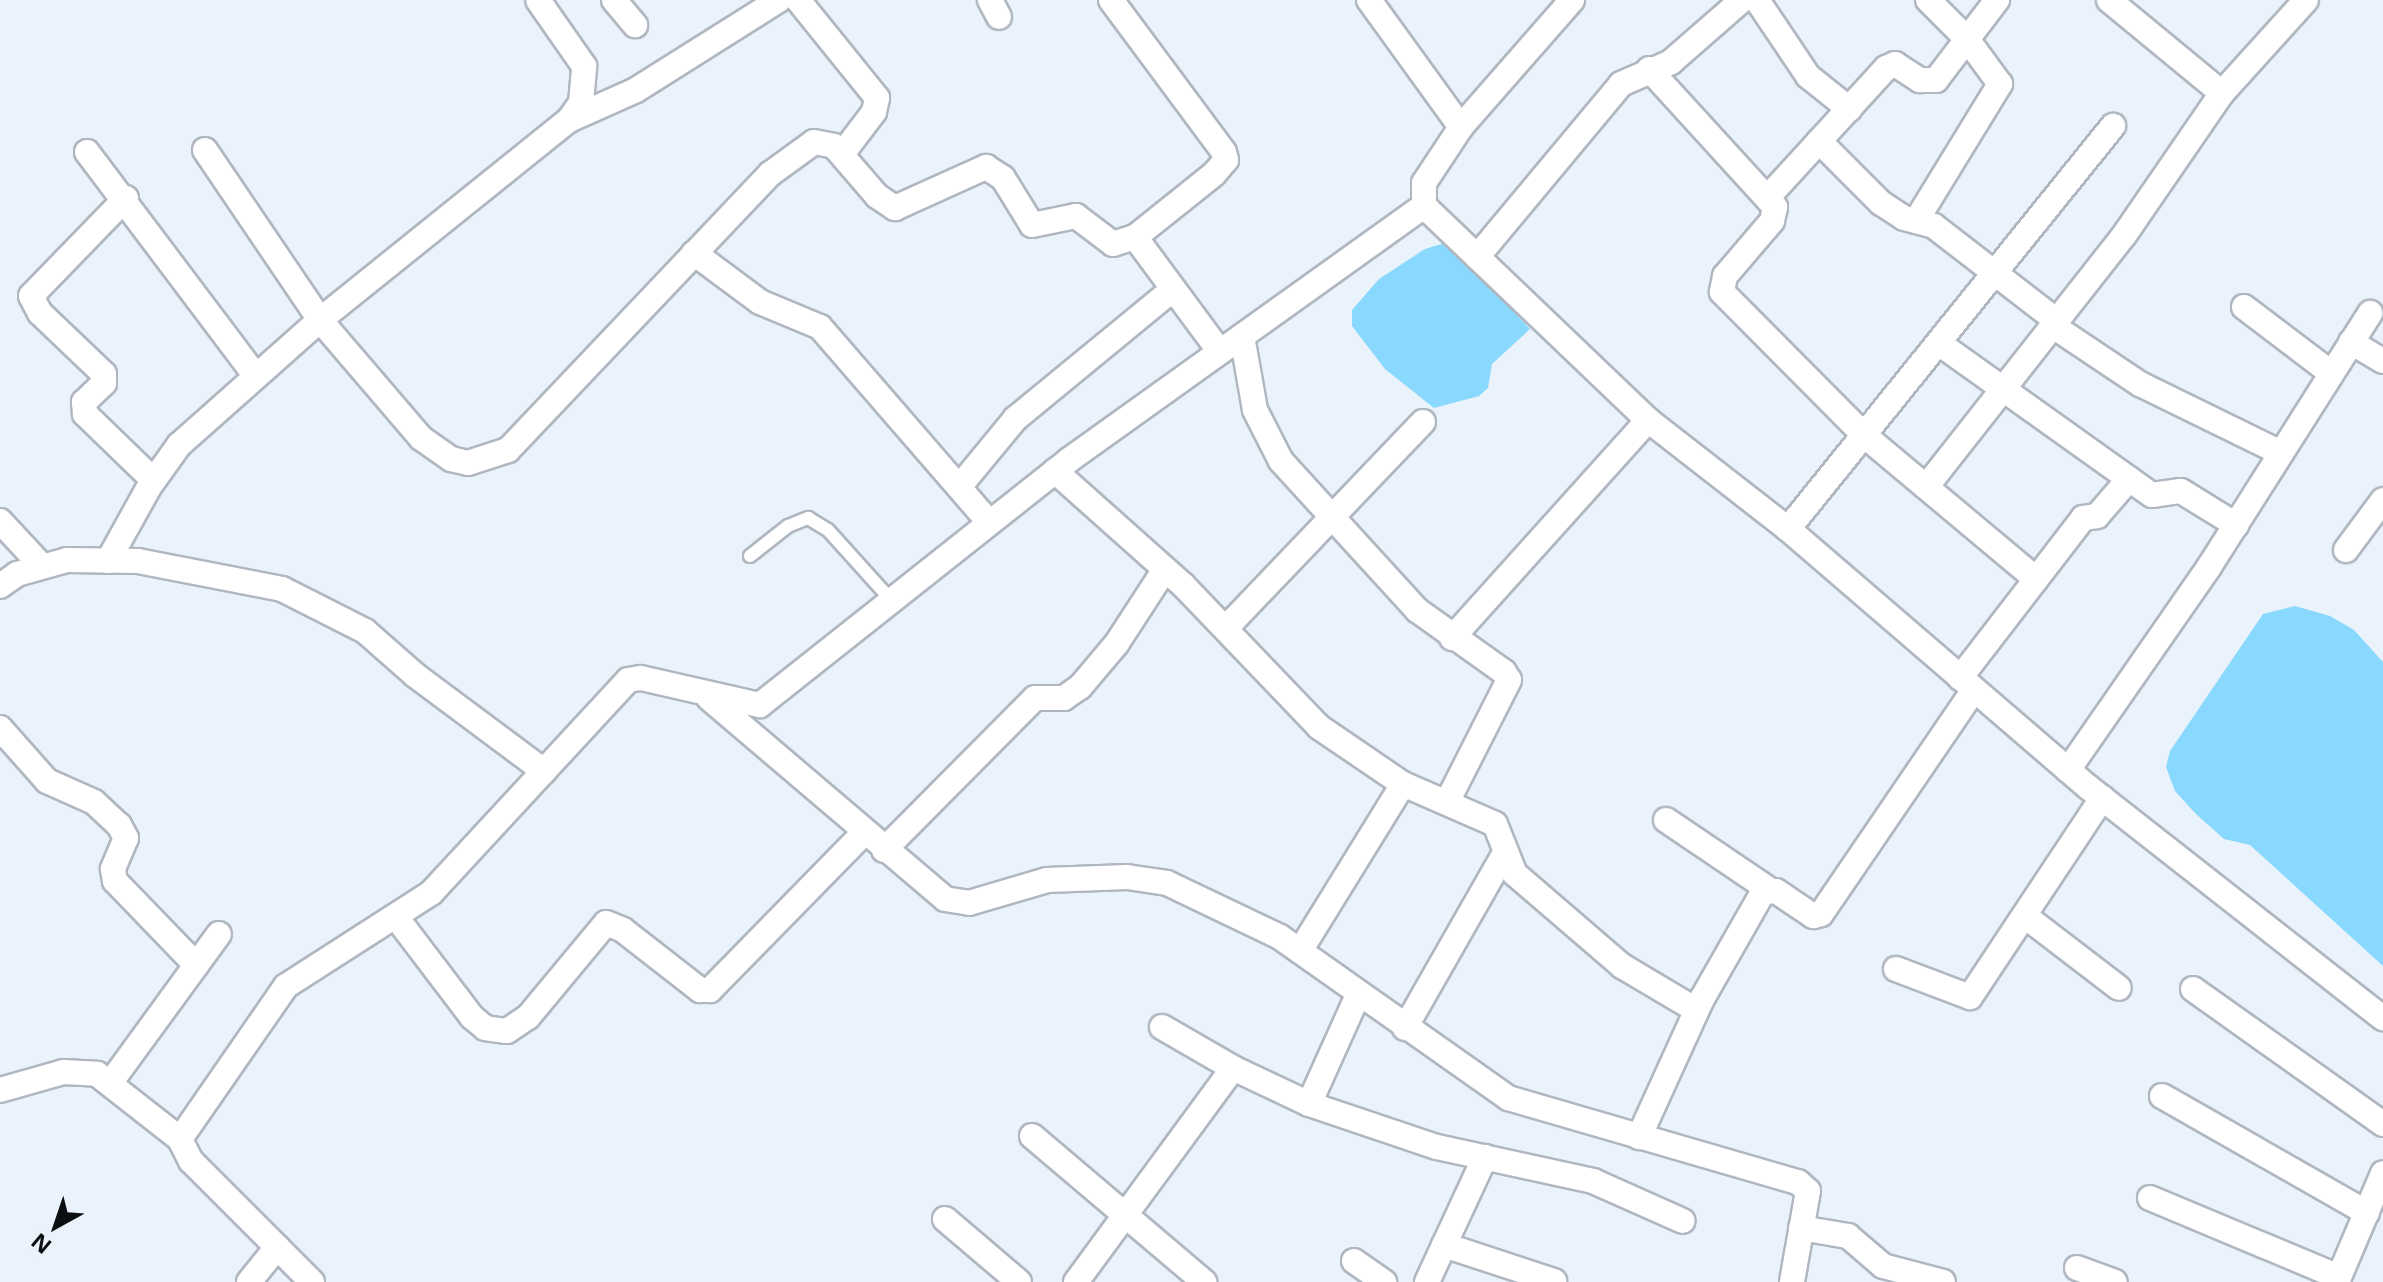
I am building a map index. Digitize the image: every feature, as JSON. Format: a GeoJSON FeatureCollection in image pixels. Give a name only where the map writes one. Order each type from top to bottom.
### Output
{"type":"FeatureCollection","features":[{"type":"Feature","properties":{"kind":"street"},"geometry":{"type":"LineString","coordinates":[[538,0],[584,66],[581,103],[569,120]]}},
{"type":"Feature","properties":{"kind":"street"},"geometry":{"type":"LineString","coordinates":[[614,0],[635,25]]}},
{"type":"Feature","properties":{"kind":"street"},"geometry":{"type":"LineString","coordinates":[[108,561],[153,480],[179,445],[320,320],[569,120],[636,90],[779,0]]}},
{"type":"Feature","properties":{"kind":"street"},"geometry":{"type":"LineString","coordinates":[[798,0],[877,98],[874,112],[842,154]]}},
{"type":"Feature","properties":{"kind":"street"},"geometry":{"type":"LineString","coordinates":[[205,150],[320,320],[421,438],[451,459],[468,463],[508,450],[694,253],[795,152],[821,141],[842,154],[877,196],[895,208],[986,167],[1003,178],[1032,225],[1076,216],[1113,244],[1135,237],[1226,160],[1111,0]]}},
{"type":"Feature","properties":{"kind":"street"},"geometry":{"type":"LineString","coordinates":[[1369,0],[1461,127]]}},
{"type":"Feature","properties":{"kind":"street"},"geometry":{"type":"LineString","coordinates":[[1572,0],[1461,127],[1424,183],[1424,206],[1648,420],[1788,529],[2102,798],[2383,1018]]}},
{"type":"Feature","properties":{"kind":"street"},"geometry":{"type":"LineString","coordinates":[[1477,257],[1621,84],[1649,69],[1671,62],[1742,0]]}},
{"type":"Feature","properties":{"kind":"street"},"geometry":{"type":"LineString","coordinates":[[1757,0],[1808,76],[1849,109]]}},
{"type":"Feature","properties":{"kind":"street"},"geometry":{"type":"LineString","coordinates":[[1916,221],[1999,91],[1999,78],[1967,39],[1928,0]]}},
{"type":"Feature","properties":{"kind":"street"},"geometry":{"type":"LineString","coordinates":[[1768,197],[1892,64],[1920,80],[1936,80],[1997,0]]}},
{"type":"Feature","properties":{"kind":"street"},"geometry":{"type":"LineString","coordinates":[[2109,0],[2222,93]]}},
{"type":"Feature","properties":{"kind":"street"},"geometry":{"type":"LineString","coordinates":[[1926,487],[2162,183],[2222,93],[2306,0]]}},
{"type":"Feature","properties":{"kind":"street"},"geometry":{"type":"LineString","coordinates":[[1649,69],[1768,197],[1776,214],[1725,276],[1722,292],[1865,436],[2036,579]]}},
{"type":"Feature","properties":{"kind":"street"},"geometry":{"type":"LineString","coordinates":[[1788,529],[2113,126]]}},
{"type":"Feature","properties":{"kind":"street"},"geometry":{"type":"LineString","coordinates":[[1819,141],[1881,203],[1916,221],[1934,226],[1997,272],[2055,324],[2140,384],[2281,453]]}},
{"type":"Feature","properties":{"kind":"street"},"geometry":{"type":"LineString","coordinates":[[87,152],[126,198],[202,309],[256,376]]}},
{"type":"Feature","properties":{"kind":"street"},"geometry":{"type":"LineString","coordinates":[[126,198],[31,296],[40,313],[104,374],[104,383],[84,402],[85,414],[153,480]]}},
{"type":"Feature","properties":{"kind":"street"},"geometry":{"type":"LineString","coordinates":[[180,1139],[286,986],[431,893],[628,680],[641,678],[760,705],[1055,471],[1424,206]]}},
{"type":"Feature","properties":{"kind":"street"},"geometry":{"type":"LineString","coordinates":[[1135,237],[1220,352]]}},
{"type":"Feature","properties":{"kind":"street"},"geometry":{"type":"LineString","coordinates":[[694,253],[760,302],[820,327],[989,522]]}},
{"type":"Feature","properties":{"kind":"street"},"geometry":{"type":"LineString","coordinates":[[960,486],[1015,419],[1172,290]]}},
{"type":"Feature","properties":{"kind":"street"},"geometry":{"type":"LineString","coordinates":[[2244,307],[2331,373]]}},
{"type":"Feature","properties":{"kind":"street"},"geometry":{"type":"LineString","coordinates":[[2068,770],[2236,525],[2370,313]]}},
{"type":"Feature","properties":{"kind":"street"},"geometry":{"type":"LineString","coordinates":[[1242,336],[1252,399],[1269,443],[1417,610],[1452,638],[1493,664],[1509,680],[1447,802]]}},
{"type":"Feature","properties":{"kind":"street"},"geometry":{"type":"LineString","coordinates":[[2351,342],[2383,361]]}},
{"type":"Feature","properties":{"kind":"street"},"geometry":{"type":"LineString","coordinates":[[1940,344],[2129,479],[2158,496],[2181,491],[2236,525]]}},
{"type":"Feature","properties":{"kind":"street"},"geometry":{"type":"LineString","coordinates":[[1452,638],[1648,420]]}},
{"type":"Feature","properties":{"kind":"street"},"geometry":{"type":"LineString","coordinates":[[1226,628],[1336,519],[1423,422]]}},
{"type":"Feature","properties":{"kind":"street"},"geometry":{"type":"LineString","coordinates":[[1055,471],[1226,628],[1319,727],[1403,784],[1495,824],[1502,831],[1505,853],[1515,874],[1610,957],[1696,1010]]}},
{"type":"Feature","properties":{"kind":"street"},"geometry":{"type":"LineString","coordinates":[[1666,820],[1813,916],[1821,914],[2036,579],[2083,518],[2097,516],[2129,479]]}},
{"type":"Feature","properties":{"kind":"street"},"geometry":{"type":"LineString","coordinates":[[2346,550],[2383,500]]}},
{"type":"Feature","properties":{"kind":"street"},"geometry":{"type":"LineString","coordinates":[[0,521],[41,565]]}},
{"type":"Feature","properties":{"kind":"street"},"geometry":{"type":"LineString","coordinates":[[0,586],[41,565],[108,561],[225,575],[324,606],[365,631],[415,675],[544,771]]}},
{"type":"Feature","properties":{"kind":"street"},"geometry":{"type":"LineString","coordinates":[[884,850],[1035,698],[1064,698],[1080,687],[1117,643],[1165,569]]}},
{"type":"Feature","properties":{"kind":"street"},"geometry":{"type":"LineString","coordinates":[[704,694],[884,850],[956,904],[1047,880],[1127,877],[1167,883],[1204,899],[1300,951],[1358,995],[1508,1098],[1805,1186],[1792,1282]]}},
{"type":"Feature","properties":{"kind":"street"},"geometry":{"type":"LineString","coordinates":[[0,728],[47,781],[94,802],[119,825],[126,838],[113,869],[115,881],[196,965]]}},
{"type":"Feature","properties":{"kind":"street"},"geometry":{"type":"LineString","coordinates":[[1300,951],[1403,784]]}},
{"type":"Feature","properties":{"kind":"street"},"geometry":{"type":"LineString","coordinates":[[1896,969],[1970,997],[2102,798]]}},
{"type":"Feature","properties":{"kind":"street"},"geometry":{"type":"LineString","coordinates":[[396,917],[472,1017],[485,1028],[507,1031],[528,1017],[606,923],[623,930],[700,990],[710,990],[864,833]]}},
{"type":"Feature","properties":{"kind":"street"},"geometry":{"type":"LineString","coordinates":[[1405,1028],[1505,853]]}},
{"type":"Feature","properties":{"kind":"street"},"geometry":{"type":"LineString","coordinates":[[1639,1137],[1696,1010],[1767,888]]}},
{"type":"Feature","properties":{"kind":"street"},"geometry":{"type":"LineString","coordinates":[[2025,916],[2119,988]]}},
{"type":"Feature","properties":{"kind":"street"},"geometry":{"type":"LineString","coordinates":[[111,1082],[219,934]]}},
{"type":"Feature","properties":{"kind":"street"},"geometry":{"type":"LineString","coordinates":[[2193,989],[2383,1124]]}},
{"type":"Feature","properties":{"kind":"street"},"geometry":{"type":"LineString","coordinates":[[1309,1104],[1358,995]]}},
{"type":"Feature","properties":{"kind":"street"},"geometry":{"type":"LineString","coordinates":[[1162,1027],[1233,1068],[1309,1104],[1437,1147],[1593,1181],[1683,1221]]}},
{"type":"Feature","properties":{"kind":"street"},"geometry":{"type":"LineString","coordinates":[[1076,1282],[1233,1068]]}},
{"type":"Feature","properties":{"kind":"street"},"geometry":{"type":"LineString","coordinates":[[0,1090],[63,1072],[97,1074],[111,1082],[180,1139],[191,1161],[312,1282]]}},
{"type":"Feature","properties":{"kind":"street"},"geometry":{"type":"LineString","coordinates":[[2162,1096],[2367,1213]]}},
{"type":"Feature","properties":{"kind":"street"},"geometry":{"type":"LineString","coordinates":[[1032,1136],[1204,1282]]}},
{"type":"Feature","properties":{"kind":"street"},"geometry":{"type":"LineString","coordinates":[[1427,1282],[1485,1157]]}},
{"type":"Feature","properties":{"kind":"street"},"geometry":{"type":"LineString","coordinates":[[2150,1198],[2338,1280],[2383,1173]]}},
{"type":"Feature","properties":{"kind":"street"},"geometry":{"type":"LineString","coordinates":[[945,1219],[1019,1282]]}},
{"type":"Feature","properties":{"kind":"street"},"geometry":{"type":"LineString","coordinates":[[1801,1228],[1848,1236],[1883,1266],[1943,1282]]}},
{"type":"Feature","properties":{"kind":"street"},"geometry":{"type":"LineString","coordinates":[[1444,1245],[1554,1281]]}},
{"type":"Feature","properties":{"kind":"street"},"geometry":{"type":"LineString","coordinates":[[249,1282],[277,1247]]}},
{"type":"Feature","properties":{"kind":"street"},"geometry":{"type":"LineString","coordinates":[[1354,1261],[1384,1282]]}},
{"type":"Feature","properties":{"kind":"street"},"geometry":{"type":"LineString","coordinates":[[2077,1268],[2115,1282]]}},
{"type":"Feature","properties":{"kind":"lane"},"geometry":{"type":"LineString","coordinates":[[750,556],[788,526],[808,518],[828,530],[891,600]]}},
{"type":"Feature","properties":{"kind":"water"},"geometry":{"type":"Polygon","coordinates":[[[1448,242],[1530,329],[1492,364],[1488,388],[1479,396],[1434,408],[1385,369],[1352,326],[1352,310],[1379,279],[1425,249],[1448,242]]]}},
{"type":"Feature","properties":{"kind":"water"},"geometry":{"type":"Polygon","coordinates":[[[2295,606],[2330,616],[2354,630],[2383,662],[2383,966],[2250,845],[2224,839],[2196,814],[2175,791],[2166,767],[2170,751],[2263,614],[2295,606]]]}}]}
